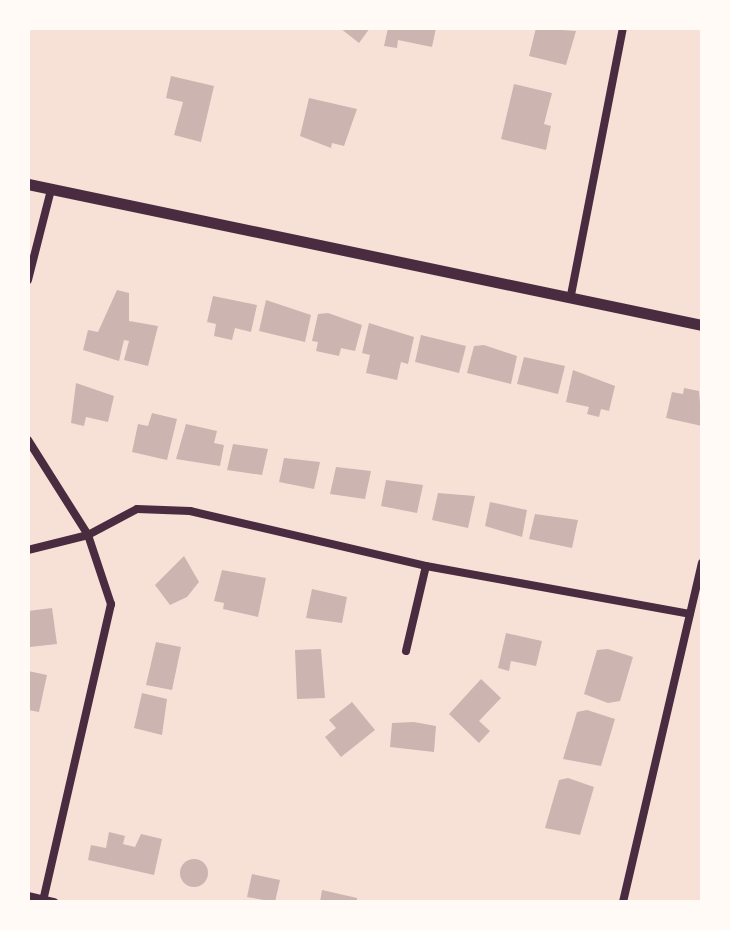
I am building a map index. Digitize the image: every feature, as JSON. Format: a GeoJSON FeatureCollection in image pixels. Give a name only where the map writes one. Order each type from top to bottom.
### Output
{"type":"FeatureCollection","features":[{"type":"Feature","properties":{"kind":"street"},"geometry":{"type":"LineString","coordinates":[[571,295],[623,28]]}},
{"type":"Feature","properties":{"kind":"street"},"geometry":{"type":"LineString","coordinates":[[28,184],[571,295],[702,325]]}},
{"type":"Feature","properties":{"kind":"street"},"geometry":{"type":"LineString","coordinates":[[28,280],[51,190]]}},
{"type":"Feature","properties":{"kind":"street"},"geometry":{"type":"LineString","coordinates":[[28,440],[88,535],[111,604],[43,900]]}},
{"type":"Feature","properties":{"kind":"street"},"geometry":{"type":"LineString","coordinates":[[28,550],[88,535],[137,509],[190,511],[426,566],[690,614]]}},
{"type":"Feature","properties":{"kind":"street"},"geometry":{"type":"LineString","coordinates":[[623,902],[702,563]]}},
{"type":"Feature","properties":{"kind":"street"},"geometry":{"type":"LineString","coordinates":[[406,651],[426,566]]}},
{"type":"Feature","properties":{"kind":"street"},"geometry":{"type":"LineString","coordinates":[[28,896],[54,902]]}},
{"type":"Feature","properties":{"kind":"building"},"geometry":{"type":"Polygon","coordinates":[[[340,28],[370,28],[359,43],[340,28]]]}},
{"type":"Feature","properties":{"kind":"building"},"geometry":{"type":"Polygon","coordinates":[[[388,28],[436,28],[432,47],[398,40],[397,48],[384,46],[388,28]]]}},
{"type":"Feature","properties":{"kind":"building"},"geometry":{"type":"Polygon","coordinates":[[[536,28],[576,31],[566,65],[529,56],[536,28]]]}},
{"type":"Feature","properties":{"kind":"building"},"geometry":{"type":"Polygon","coordinates":[[[171,76],[214,86],[201,142],[174,135],[183,102],[166,98],[171,76]]]}},
{"type":"Feature","properties":{"kind":"building"},"geometry":{"type":"Polygon","coordinates":[[[514,84],[552,93],[544,124],[551,126],[546,150],[501,139],[514,84]]]}},
{"type":"Feature","properties":{"kind":"building"},"geometry":{"type":"Polygon","coordinates":[[[309,98],[357,109],[344,146],[332,143],[331,148],[300,136],[309,98]]]}},
{"type":"Feature","properties":{"kind":"building"},"geometry":{"type":"Polygon","coordinates":[[[117,290],[129,293],[129,321],[158,326],[148,366],[124,360],[129,341],[124,340],[119,361],[83,350],[88,330],[98,332],[117,290]]]}},
{"type":"Feature","properties":{"kind":"building"},"geometry":{"type":"Polygon","coordinates":[[[213,296],[257,305],[251,332],[235,328],[232,340],[214,336],[216,324],[207,322],[213,296]]]}},
{"type":"Feature","properties":{"kind":"building"},"geometry":{"type":"Polygon","coordinates":[[[266,300],[311,315],[305,342],[259,331],[266,300]]]}},
{"type":"Feature","properties":{"kind":"building"},"geometry":{"type":"Polygon","coordinates":[[[328,313],[362,325],[355,351],[341,348],[339,356],[316,351],[318,342],[312,341],[318,314],[328,313]]]}},
{"type":"Feature","properties":{"kind":"building"},"geometry":{"type":"Polygon","coordinates":[[[369,323],[414,337],[408,364],[401,362],[397,380],[366,373],[370,355],[362,353],[369,323]]]}},
{"type":"Feature","properties":{"kind":"building"},"geometry":{"type":"Polygon","coordinates":[[[421,335],[466,346],[459,373],[415,362],[421,335]]]}},
{"type":"Feature","properties":{"kind":"building"},"geometry":{"type":"Polygon","coordinates":[[[484,345],[517,356],[511,384],[467,373],[474,346],[484,345]]]}},
{"type":"Feature","properties":{"kind":"building"},"geometry":{"type":"Polygon","coordinates":[[[524,357],[565,366],[558,394],[517,384],[524,357]]]}},
{"type":"Feature","properties":{"kind":"building"},"geometry":{"type":"Polygon","coordinates":[[[573,370],[615,386],[609,411],[601,409],[599,417],[587,414],[589,407],[566,402],[573,370]]]}},
{"type":"Feature","properties":{"kind":"building"},"geometry":{"type":"Polygon","coordinates":[[[76,383],[114,396],[108,422],[86,417],[84,426],[71,423],[76,383]]]}},
{"type":"Feature","properties":{"kind":"building"},"geometry":{"type":"Polygon","coordinates":[[[684,388],[699,391],[702,426],[666,418],[672,392],[683,394],[684,388]]]}},
{"type":"Feature","properties":{"kind":"building"},"geometry":{"type":"Polygon","coordinates":[[[152,413],[177,419],[167,460],[132,452],[138,424],[148,426],[152,413]]]}},
{"type":"Feature","properties":{"kind":"building"},"geometry":{"type":"Polygon","coordinates":[[[186,424],[217,431],[214,443],[224,445],[220,466],[176,459],[186,424]]]}},
{"type":"Feature","properties":{"kind":"building"},"geometry":{"type":"Polygon","coordinates":[[[233,444],[268,449],[262,475],[227,470],[233,444]]]}},
{"type":"Feature","properties":{"kind":"building"},"geometry":{"type":"Polygon","coordinates":[[[284,458],[320,462],[314,489],[279,482],[284,458]]]}},
{"type":"Feature","properties":{"kind":"building"},"geometry":{"type":"Polygon","coordinates":[[[336,467],[371,471],[365,499],[330,494],[336,467]]]}},
{"type":"Feature","properties":{"kind":"building"},"geometry":{"type":"Polygon","coordinates":[[[386,480],[423,485],[417,513],[381,506],[386,480]]]}},
{"type":"Feature","properties":{"kind":"building"},"geometry":{"type":"Polygon","coordinates":[[[438,493],[475,496],[468,528],[432,520],[438,493]]]}},
{"type":"Feature","properties":{"kind":"building"},"geometry":{"type":"Polygon","coordinates":[[[490,502],[527,510],[522,537],[485,526],[490,502]]]}},
{"type":"Feature","properties":{"kind":"building"},"geometry":{"type":"Polygon","coordinates":[[[535,514],[578,520],[572,548],[529,539],[535,514]]]}},
{"type":"Feature","properties":{"kind":"building"},"geometry":{"type":"Polygon","coordinates":[[[184,556],[199,582],[187,597],[170,605],[155,585],[184,556]]]}},
{"type":"Feature","properties":{"kind":"building"},"geometry":{"type":"Polygon","coordinates":[[[222,570],[266,578],[258,617],[223,609],[224,603],[214,601],[222,570]]]}},
{"type":"Feature","properties":{"kind":"building"},"geometry":{"type":"Polygon","coordinates":[[[312,589],[347,597],[342,623],[306,618],[312,589]]]}},
{"type":"Feature","properties":{"kind":"building"},"geometry":{"type":"Polygon","coordinates":[[[52,608],[57,644],[30,647],[28,611],[52,608]]]}},
{"type":"Feature","properties":{"kind":"building"},"geometry":{"type":"Polygon","coordinates":[[[506,633],[542,641],[536,666],[511,661],[509,671],[498,668],[506,633]]]}},
{"type":"Feature","properties":{"kind":"building"},"geometry":{"type":"Polygon","coordinates":[[[156,642],[181,647],[172,690],[146,685],[156,642]]]}},
{"type":"Feature","properties":{"kind":"building"},"geometry":{"type":"Polygon","coordinates":[[[321,649],[325,698],[297,699],[295,650],[321,649]]]}},
{"type":"Feature","properties":{"kind":"building"},"geometry":{"type":"Polygon","coordinates":[[[608,649],[633,657],[620,701],[608,703],[584,694],[597,650],[608,649]]]}},
{"type":"Feature","properties":{"kind":"building"},"geometry":{"type":"Polygon","coordinates":[[[28,671],[47,675],[39,712],[28,710],[28,671]]]}},
{"type":"Feature","properties":{"kind":"building"},"geometry":{"type":"Polygon","coordinates":[[[481,679],[501,698],[479,721],[490,731],[479,743],[449,714],[481,679]]]}},
{"type":"Feature","properties":{"kind":"building"},"geometry":{"type":"Polygon","coordinates":[[[142,693],[167,699],[162,735],[134,728],[142,693]]]}},
{"type":"Feature","properties":{"kind":"building"},"geometry":{"type":"Polygon","coordinates":[[[352,702],[375,730],[341,757],[325,737],[336,728],[329,720],[352,702]]]}},
{"type":"Feature","properties":{"kind":"building"},"geometry":{"type":"Polygon","coordinates":[[[587,710],[615,719],[601,766],[563,759],[577,712],[587,710]]]}},
{"type":"Feature","properties":{"kind":"building"},"geometry":{"type":"Polygon","coordinates":[[[414,722],[436,726],[434,752],[390,747],[392,723],[414,722]]]}},
{"type":"Feature","properties":{"kind":"building"},"geometry":{"type":"Polygon","coordinates":[[[568,778],[594,787],[580,835],[545,828],[559,780],[568,778]]]}},
{"type":"Feature","properties":{"kind":"building"},"geometry":{"type":"Polygon","coordinates":[[[109,832],[125,836],[123,844],[135,847],[141,834],[162,839],[154,875],[88,860],[91,845],[106,848],[109,832]]]}},
{"type":"Feature","properties":{"kind":"building"},"geometry":{"type":"Polygon","coordinates":[[[194,859],[204,863],[208,873],[204,883],[194,887],[184,883],[180,873],[184,863],[194,859]]]}},
{"type":"Feature","properties":{"kind":"building"},"geometry":{"type":"Polygon","coordinates":[[[252,874],[280,880],[275,902],[247,897],[252,874]]]}},
{"type":"Feature","properties":{"kind":"building"},"geometry":{"type":"Polygon","coordinates":[[[322,890],[357,898],[357,902],[320,902],[322,890]]]}}]}
